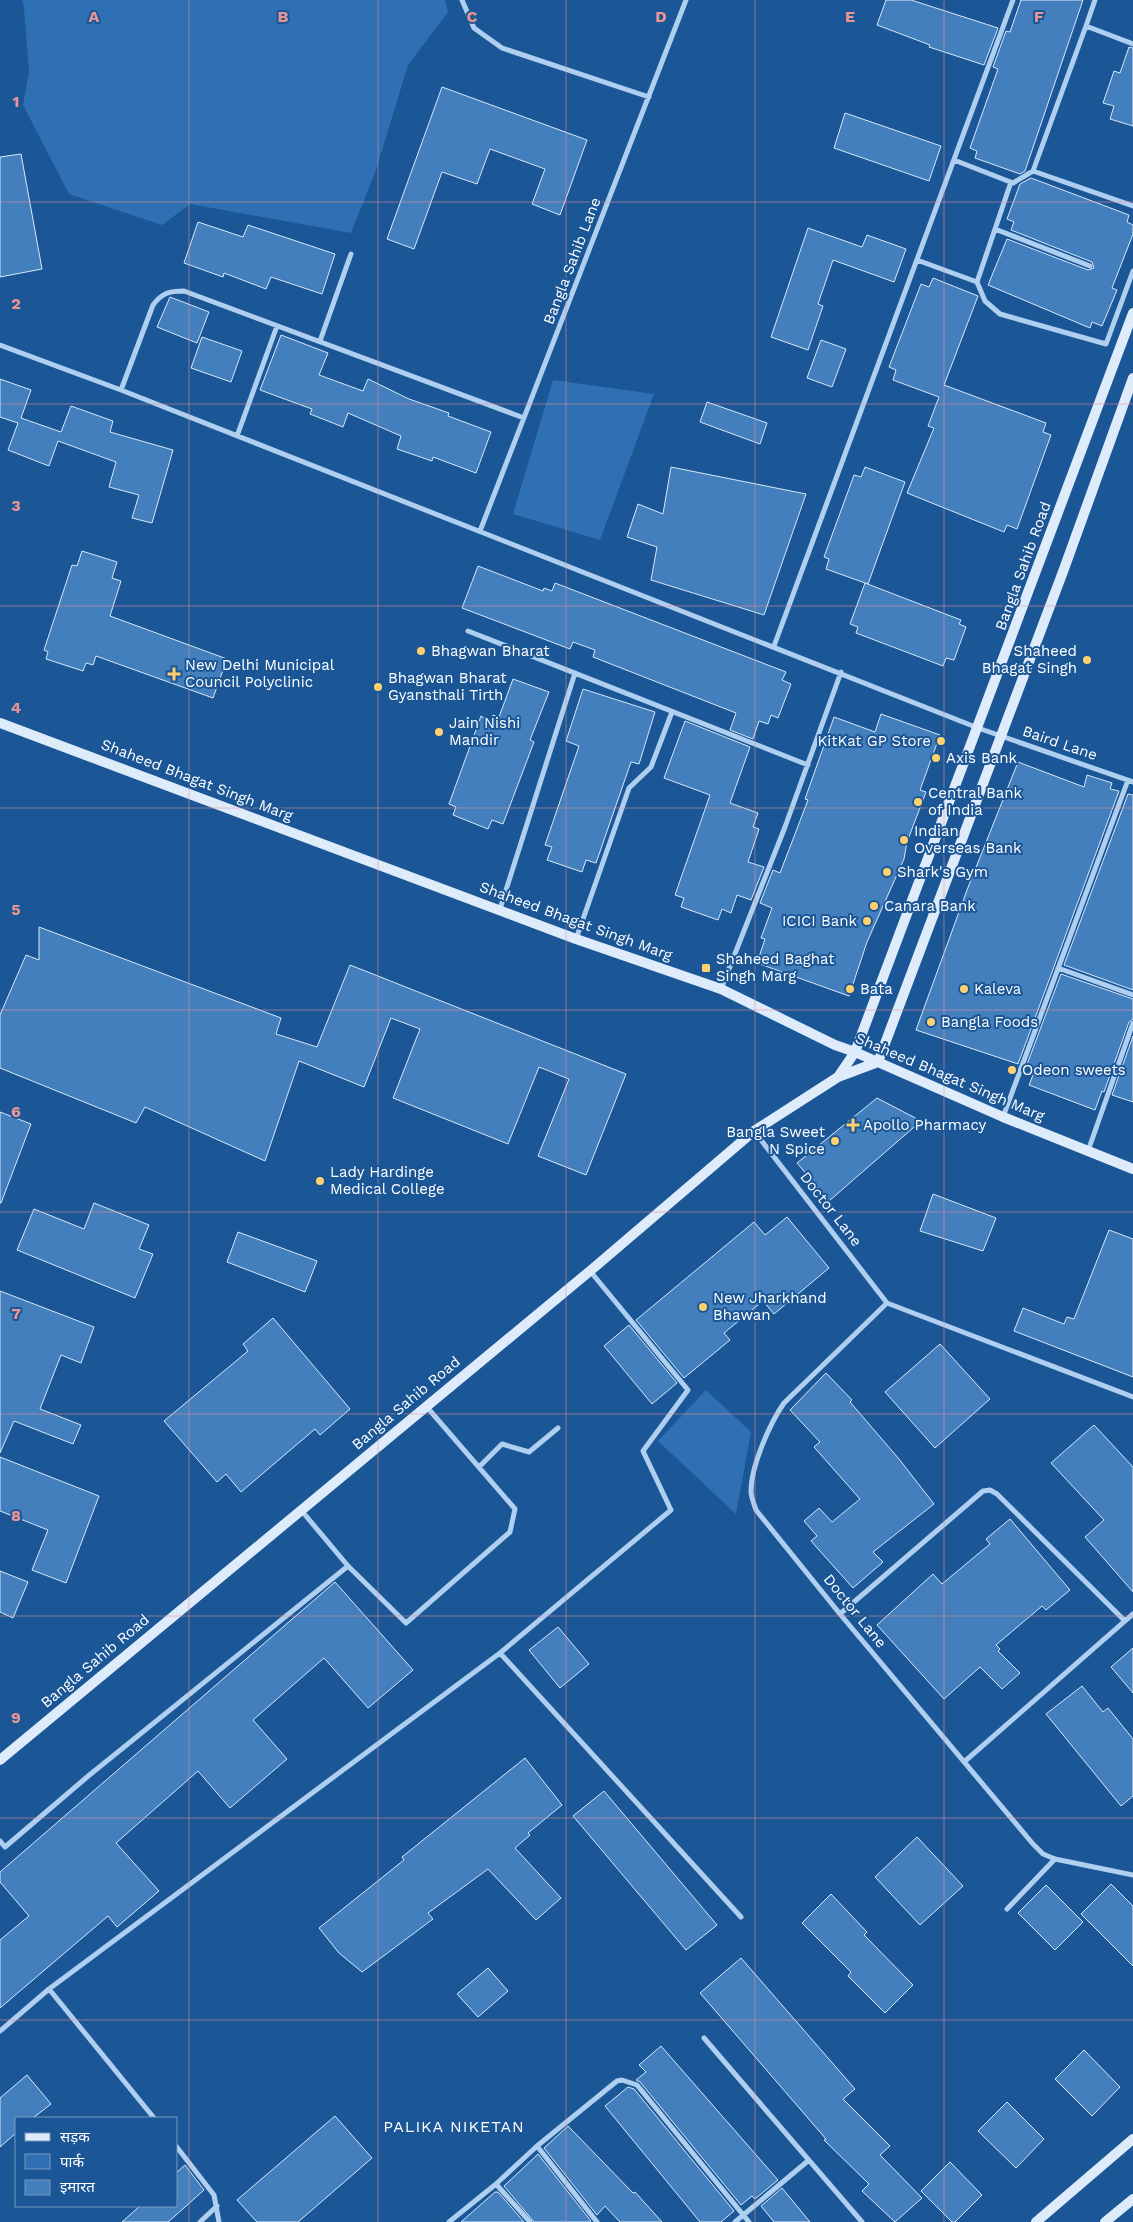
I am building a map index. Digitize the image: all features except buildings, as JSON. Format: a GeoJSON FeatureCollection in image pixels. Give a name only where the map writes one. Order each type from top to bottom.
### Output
{"type":"FeatureCollection","features":[{"type":"Feature","properties":{"kind":"street"},"geometry":{"type":"LineString","coordinates":[[462,0],[474,28],[502,48],[649,97]]}},
{"type":"Feature","properties":{"kind":"street","name":"Bangla Sahib Lane"},"geometry":{"type":"LineString","coordinates":[[480,531],[686,0]]}},
{"type":"Feature","properties":{"kind":"street"},"geometry":{"type":"LineString","coordinates":[[774,646],[1014,0]]}},
{"type":"Feature","properties":{"kind":"street"},"geometry":{"type":"LineString","coordinates":[[954,160],[1014,183],[1033,171],[1095,0]]}},
{"type":"Feature","properties":{"kind":"street"},"geometry":{"type":"LineString","coordinates":[[1086,26],[1133,44]]}},
{"type":"Feature","properties":{"kind":"street"},"geometry":{"type":"LineString","coordinates":[[1033,171],[1133,206]]}},
{"type":"Feature","properties":{"kind":"street"},"geometry":{"type":"LineString","coordinates":[[1011,182],[977,282],[985,301],[1000,314],[1106,344],[1133,271]]}},
{"type":"Feature","properties":{"kind":"street"},"geometry":{"type":"LineString","coordinates":[[995,229],[1090,266]]}},
{"type":"Feature","properties":{"kind":"street"},"geometry":{"type":"LineString","coordinates":[[320,341],[351,254]]}},
{"type":"Feature","properties":{"kind":"street"},"geometry":{"type":"LineString","coordinates":[[917,260],[977,282]]}},
{"type":"Feature","properties":{"kind":"street"},"geometry":{"type":"LineString","coordinates":[[121,390],[153,305],[161,295],[184,291],[524,418]]}},
{"type":"Feature","properties":{"kind":"street","name":"Bangla Sahib Road"},"geometry":{"type":"LineString","coordinates":[[838,1078],[855,1052],[1133,313]]}},
{"type":"Feature","properties":{"kind":"street"},"geometry":{"type":"LineString","coordinates":[[237,436],[277,326]]}},
{"type":"Feature","properties":{"kind":"street","name":"Baird Lane"},"geometry":{"type":"LineString","coordinates":[[0,345],[121,390],[841,672],[978,728],[1130,781]]}},
{"type":"Feature","properties":{"kind":"street"},"geometry":{"type":"LineString","coordinates":[[878,1062],[1133,378]]}},
{"type":"Feature","properties":{"kind":"street"},"geometry":{"type":"LineString","coordinates":[[468,631],[808,765]]}},
{"type":"Feature","properties":{"kind":"street"},"geometry":{"type":"LineString","coordinates":[[721,989],[808,765],[841,672]]}},
{"type":"Feature","properties":{"kind":"street"},"geometry":{"type":"LineString","coordinates":[[500,909],[575,673]]}},
{"type":"Feature","properties":{"kind":"street"},"geometry":{"type":"LineString","coordinates":[[576,939],[630,788],[651,767],[672,712]]}},
{"type":"Feature","properties":{"kind":"street","name":"Shaheed Bhagat Singh Marg"},"geometry":{"type":"LineString","coordinates":[[0,723],[576,939],[721,989],[835,1045],[1003,1117],[1133,1169]]}},
{"type":"Feature","properties":{"kind":"street"},"geometry":{"type":"LineString","coordinates":[[1003,1117],[1130,781]]}},
{"type":"Feature","properties":{"kind":"street"},"geometry":{"type":"LineString","coordinates":[[1058,968],[1133,995]]}},
{"type":"Feature","properties":{"kind":"street"},"geometry":{"type":"LineString","coordinates":[[1088,1151],[1133,1023]]}},
{"type":"Feature","properties":{"kind":"street","name":"Bangla Sahib Road"},"geometry":{"type":"LineString","coordinates":[[0,1760],[590,1271],[754,1131],[838,1078],[878,1062]]}},
{"type":"Feature","properties":{"kind":"street","name":"Doctor Lane"},"geometry":{"type":"LineString","coordinates":[[754,1131],[887,1302],[784,1403],[772,1421],[752,1478],[750,1493],[756,1510],[840,1614],[1043,1854],[1056,1860],[1133,1875]]}},
{"type":"Feature","properties":{"kind":"street"},"geometry":{"type":"LineString","coordinates":[[0,2031],[49,1989],[500,1653],[670,1510],[643,1451],[688,1390],[590,1271]]}},
{"type":"Feature","properties":{"kind":"street"},"geometry":{"type":"LineString","coordinates":[[887,1302],[1133,1397]]}},
{"type":"Feature","properties":{"kind":"street"},"geometry":{"type":"LineString","coordinates":[[300,1510],[348,1566],[406,1623],[510,1532],[515,1509],[426,1406]]}},
{"type":"Feature","properties":{"kind":"street"},"geometry":{"type":"LineString","coordinates":[[479,1467],[502,1444],[529,1452],[558,1428]]}},
{"type":"Feature","properties":{"kind":"street"},"geometry":{"type":"LineString","coordinates":[[840,1614],[983,1492],[990,1490],[997,1494],[1125,1621]]}},
{"type":"Feature","properties":{"kind":"street"},"geometry":{"type":"LineString","coordinates":[[0,1841],[5,1847],[87,1777],[348,1566]]}},
{"type":"Feature","properties":{"kind":"street"},"geometry":{"type":"LineString","coordinates":[[964,1762],[1133,1614]]}},
{"type":"Feature","properties":{"kind":"street"},"geometry":{"type":"LineString","coordinates":[[500,1653],[741,1917]]}},
{"type":"Feature","properties":{"kind":"street"},"geometry":{"type":"LineString","coordinates":[[1007,1909],[1056,1860]]}},
{"type":"Feature","properties":{"kind":"street"},"geometry":{"type":"LineString","coordinates":[[49,1989],[153,2117]]}},
{"type":"Feature","properties":{"kind":"street"},"geometry":{"type":"LineString","coordinates":[[704,2038],[862,2222]]}},
{"type":"Feature","properties":{"kind":"street"},"geometry":{"type":"LineString","coordinates":[[449,2222],[496,2184],[537,2146],[617,2081],[627,2081],[637,2085],[749,2222]]}},
{"type":"Feature","properties":{"kind":"street"},"geometry":{"type":"LineString","coordinates":[[1036,2222],[1133,2139]]}},
{"type":"Feature","properties":{"kind":"street"},"geometry":{"type":"LineString","coordinates":[[537,2146],[597,2222]]}},
{"type":"Feature","properties":{"kind":"street"},"geometry":{"type":"LineString","coordinates":[[178,2148],[209,2186],[214,2195],[219,2222]]}},
{"type":"Feature","properties":{"kind":"street"},"geometry":{"type":"LineString","coordinates":[[735,2222],[809,2160]]}},
{"type":"Feature","properties":{"kind":"street"},"geometry":{"type":"LineString","coordinates":[[496,2184],[530,2222]]}},
{"type":"Feature","properties":{"kind":"street"},"geometry":{"type":"LineString","coordinates":[[1105,2222],[1133,2199]]}},
{"type":"Feature","properties":{"kind":"street"},"geometry":{"type":"LineString","coordinates":[[200,2222],[217,2206]]}},
{"type":"Feature","properties":{"kind":"green space"},"geometry":{"type":"Polygon","coordinates":[[[22,0],[445,0],[448,12],[408,65],[375,173],[351,233],[190,204],[162,225],[69,194],[23,105],[29,72],[22,0]]]}},
{"type":"Feature","properties":{"kind":"green space"},"geometry":{"type":"Polygon","coordinates":[[[553,380],[654,394],[600,540],[513,514],[553,380]]]}},
{"type":"Feature","properties":{"kind":"green space"},"geometry":{"type":"Polygon","coordinates":[[[706,1390],[751,1432],[736,1514],[658,1441],[706,1390]]]}},
{"type":"Feature","properties":{"kind":"place","name":"Bhagwan Bharat"},"geometry":{"type":"Point","coordinates":[421,651]}},
{"type":"Feature","properties":{"kind":"place","name":"Shaheed Bhagat Singh"},"geometry":{"type":"Point","coordinates":[1087,660]}},
{"type":"Feature","properties":{"kind":"place","name":"New Delhi Municipal Council Polyclinic"},"geometry":{"type":"Point","coordinates":[174,674]}},
{"type":"Feature","properties":{"kind":"place","name":"Bhagwan Bharat Gyansthali Tirth"},"geometry":{"type":"Point","coordinates":[378,687]}},
{"type":"Feature","properties":{"kind":"place","name":"Jain Nishi Mandir"},"geometry":{"type":"Point","coordinates":[439,732]}},
{"type":"Feature","properties":{"kind":"place","name":"KitKat GP Store"},"geometry":{"type":"Point","coordinates":[941,741]}},
{"type":"Feature","properties":{"kind":"place","name":"Axis Bank"},"geometry":{"type":"Point","coordinates":[936,758]}},
{"type":"Feature","properties":{"kind":"place","name":"Central Bank of India"},"geometry":{"type":"Point","coordinates":[918,802]}},
{"type":"Feature","properties":{"kind":"place","name":"Indian Overseas Bank"},"geometry":{"type":"Point","coordinates":[904,840]}},
{"type":"Feature","properties":{"kind":"place","name":"Shark's Gym"},"geometry":{"type":"Point","coordinates":[887,872]}},
{"type":"Feature","properties":{"kind":"place","name":"Canara Bank"},"geometry":{"type":"Point","coordinates":[874,906]}},
{"type":"Feature","properties":{"kind":"place","name":"ICICI Bank"},"geometry":{"type":"Point","coordinates":[867,921]}},
{"type":"Feature","properties":{"kind":"place","name":"Shaheed Baghat Singh Marg"},"geometry":{"type":"Point","coordinates":[706,968]}},
{"type":"Feature","properties":{"kind":"place","name":"Bata"},"geometry":{"type":"Point","coordinates":[850,989]}},
{"type":"Feature","properties":{"kind":"place","name":"Kaleva"},"geometry":{"type":"Point","coordinates":[964,989]}},
{"type":"Feature","properties":{"kind":"place","name":"Bangla Foods"},"geometry":{"type":"Point","coordinates":[931,1022]}},
{"type":"Feature","properties":{"kind":"place","name":"Odeon sweets"},"geometry":{"type":"Point","coordinates":[1012,1070]}},
{"type":"Feature","properties":{"kind":"place","name":"Apollo Pharmacy"},"geometry":{"type":"Point","coordinates":[853,1125]}},
{"type":"Feature","properties":{"kind":"place","name":"Bangla Sweet N Spice"},"geometry":{"type":"Point","coordinates":[835,1141]}},
{"type":"Feature","properties":{"kind":"place","name":"Lady Hardinge Medical College"},"geometry":{"type":"Point","coordinates":[320,1181]}},
{"type":"Feature","properties":{"kind":"place","name":"New Jharkhand Bhawan"},"geometry":{"type":"Point","coordinates":[703,1307]}},
{"type":"Feature","properties":{"kind":"district","name":"PALIKA NIKETAN"},"geometry":{"type":"Point","coordinates":[454,2126]}}]}
